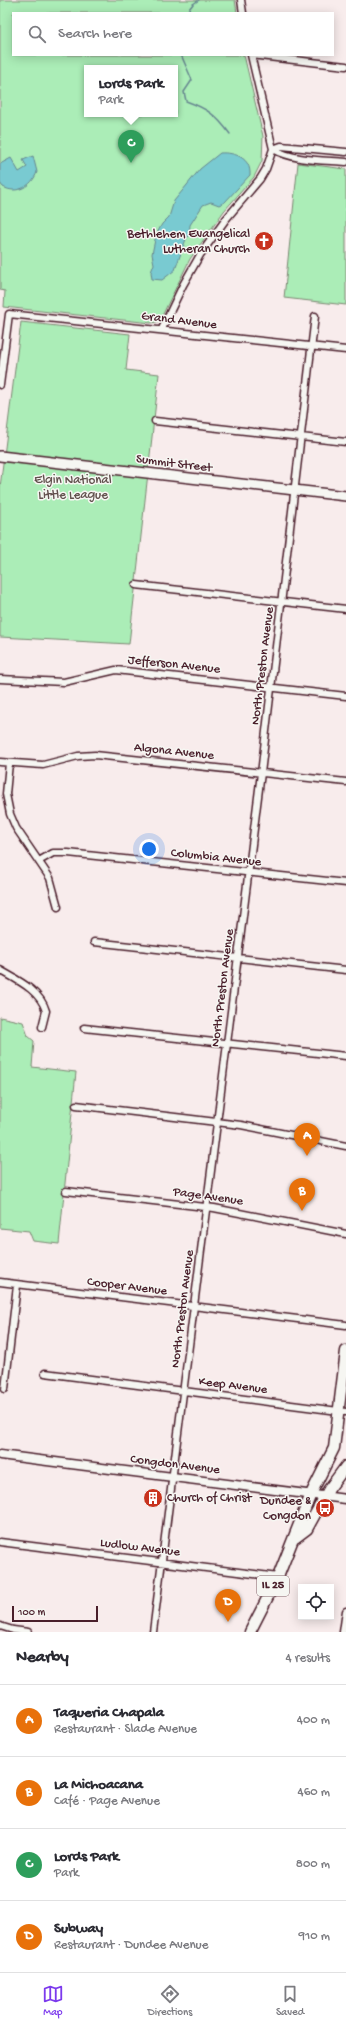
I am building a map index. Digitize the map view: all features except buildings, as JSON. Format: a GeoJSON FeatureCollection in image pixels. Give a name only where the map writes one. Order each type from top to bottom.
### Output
{"type":"FeatureCollection","features":[{"type":"Feature","properties":{"kind":"main road","name":"Summit Street"},"geometry":{"type":"LineString","coordinates":[[0,456],[346,496]]}},
{"type":"Feature","properties":{"kind":"main road","name":"IL 25"},"geometry":{"type":"LineString","coordinates":[[298,1536],[296,1528],[334,1448],[342,1412],[346,1351]]}},
{"type":"Feature","properties":{"kind":"main road"},"geometry":{"type":"LineString","coordinates":[[325,1496],[334,1448]]}},
{"type":"Feature","properties":{"kind":"main road","name":"IL 25"},"geometry":{"type":"LineString","coordinates":[[250,1632],[298,1536],[307,1529],[325,1496],[346,1466]]}},
{"type":"Feature","properties":{"kind":"street"},"geometry":{"type":"LineString","coordinates":[[241,0],[243,12]]}},
{"type":"Feature","properties":{"kind":"street"},"geometry":{"type":"LineString","coordinates":[[162,329],[183,285],[200,255],[226,219],[263,174],[273,149],[251,56]]}},
{"type":"Feature","properties":{"kind":"street"},"geometry":{"type":"LineString","coordinates":[[260,56],[346,66]]}},
{"type":"Feature","properties":{"kind":"street"},"geometry":{"type":"LineString","coordinates":[[273,149],[281,146],[346,152]]}},
{"type":"Feature","properties":{"kind":"street"},"geometry":{"type":"LineString","coordinates":[[273,149],[282,154],[292,156],[346,162]]}},
{"type":"Feature","properties":{"kind":"street","name":"Grand Avenue"},"geometry":{"type":"LineString","coordinates":[[0,385],[9,314],[162,329],[346,350]]}},
{"type":"Feature","properties":{"kind":"street","name":"North Preston Avenue"},"geometry":{"type":"LineString","coordinates":[[153,1632],[249,873],[314,316]]}},
{"type":"Feature","properties":{"kind":"street"},"geometry":{"type":"LineString","coordinates":[[155,421],[346,442]]}},
{"type":"Feature","properties":{"kind":"street"},"geometry":{"type":"LineString","coordinates":[[136,585],[346,609]]}},
{"type":"Feature","properties":{"kind":"street","name":"Jefferson Avenue"},"geometry":{"type":"LineString","coordinates":[[0,678],[64,682],[116,670],[346,696]]}},
{"type":"Feature","properties":{"kind":"street","name":"Algona Avenue"},"geometry":{"type":"LineString","coordinates":[[0,762],[45,765],[78,756],[95,755],[346,782]]}},
{"type":"Feature","properties":{"kind":"street"},"geometry":{"type":"LineString","coordinates":[[9,763],[6,791],[9,811],[16,828],[50,878],[58,907]]}},
{"type":"Feature","properties":{"kind":"street","name":"Columbia Avenue"},"geometry":{"type":"LineString","coordinates":[[39,861],[53,853],[70,853],[346,883]]}},
{"type":"Feature","properties":{"kind":"street"},"geometry":{"type":"LineString","coordinates":[[94,942],[346,970]]}},
{"type":"Feature","properties":{"kind":"street"},"geometry":{"type":"LineString","coordinates":[[0,970],[25,985],[39,997],[46,1011],[42,1027]]}},
{"type":"Feature","properties":{"kind":"street"},"geometry":{"type":"LineString","coordinates":[[84,1028],[346,1056]]}},
{"type":"Feature","properties":{"kind":"street"},"geometry":{"type":"LineString","coordinates":[[76,1105],[217,1122],[346,1146]]}},
{"type":"Feature","properties":{"kind":"street","name":"Page Avenue"},"geometry":{"type":"LineString","coordinates":[[66,1191],[207,1207],[346,1234]]}},
{"type":"Feature","properties":{"kind":"street","name":"Cooper Avenue"},"geometry":{"type":"LineString","coordinates":[[0,1282],[346,1325]]}},
{"type":"Feature","properties":{"kind":"street"},"geometry":{"type":"LineString","coordinates":[[5,1389],[17,1284]]}},
{"type":"Feature","properties":{"kind":"street","name":"Keep Avenue"},"geometry":{"type":"LineString","coordinates":[[45,1373],[342,1412]]}},
{"type":"Feature","properties":{"kind":"street","name":"Congdon Avenue"},"geometry":{"type":"LineString","coordinates":[[0,1455],[346,1499]]}},
{"type":"Feature","properties":{"kind":"street","name":"Ludlow Avenue"},"geometry":{"type":"LineString","coordinates":[[0,1542],[278,1577]]}},
{"type":"Feature","properties":{"kind":"street"},"geometry":{"type":"LineString","coordinates":[[344,1632],[346,1611]]}},
{"type":"Feature","properties":{"kind":"street"},"geometry":{"type":"LineString","coordinates":[[0,1626],[11,1631],[28,1632]]}},
{"type":"Feature","properties":{"kind":"green space"},"geometry":{"type":"Polygon","coordinates":[[[0,0],[235,0],[237,12],[12,12],[12,56],[244,56],[263,136],[262,161],[254,177],[224,211],[190,259],[161,318],[157,322],[151,323],[4,307],[5,291],[0,290],[0,0]]]}},
{"type":"Feature","properties":{"kind":"green space"},"geometry":{"type":"Polygon","coordinates":[[[298,163],[346,169],[346,305],[284,298],[298,163]]]}},
{"type":"Feature","properties":{"kind":"green space","name":"Elgin National Little League"},"geometry":{"type":"Polygon","coordinates":[[[21,322],[130,334],[126,370],[159,374],[129,644],[0,637],[0,487],[21,322]]]}},
{"type":"Feature","properties":{"kind":"green space"},"geometry":{"type":"Polygon","coordinates":[[[0,1017],[23,1022],[28,1036],[34,1041],[32,1067],[76,1072],[59,1244],[33,1241],[29,1231],[0,1228],[0,1017]]]}},
{"type":"Feature","properties":{"kind":"water"},"geometry":{"type":"Polygon","coordinates":[[[220,153],[241,157],[248,164],[250,175],[225,202],[219,205],[211,202],[203,205],[190,225],[189,236],[186,239],[175,270],[162,280],[152,279],[151,272],[154,264],[152,254],[156,235],[162,224],[169,217],[174,201],[200,169],[220,153]]]}},
{"type":"Feature","properties":{"kind":"water"},"geometry":{"type":"Polygon","coordinates":[[[33,156],[37,172],[32,181],[28,185],[19,189],[14,190],[3,187],[0,183],[0,164],[11,158],[19,172],[27,167],[23,160],[33,156]]]}},
{"type":"Feature","properties":{"kind":"waterway"},"geometry":{"type":"LineString","coordinates":[[187,12],[193,4],[199,0]]}},
{"type":"Feature","properties":{"kind":"waterway"},"geometry":{"type":"LineString","coordinates":[[180,56],[192,80],[184,92],[186,101],[211,113],[230,134]]}},
{"type":"Feature","properties":{"kind":"place","name":"Lords Park"},"geometry":{"type":"Point","coordinates":[131,163]}},
{"type":"Feature","properties":{"kind":"place","name":"Bethlehem Evangelical Lutheran Church"},"geometry":{"type":"Point","coordinates":[264,241]}},
{"type":"Feature","properties":{"kind":"place","name":"Taqueria Chapala"},"geometry":{"type":"Point","coordinates":[307,1156]}},
{"type":"Feature","properties":{"kind":"place","name":"La Michoacana"},"geometry":{"type":"Point","coordinates":[302,1211]}},
{"type":"Feature","properties":{"kind":"place","name":"Church of Christ"},"geometry":{"type":"Point","coordinates":[153,1498]}},
{"type":"Feature","properties":{"kind":"place","name":"Dundee & Congdon"},"geometry":{"type":"Point","coordinates":[325,1508]}},
{"type":"Feature","properties":{"kind":"place","name":"Subway"},"geometry":{"type":"Point","coordinates":[228,1622]}}]}
